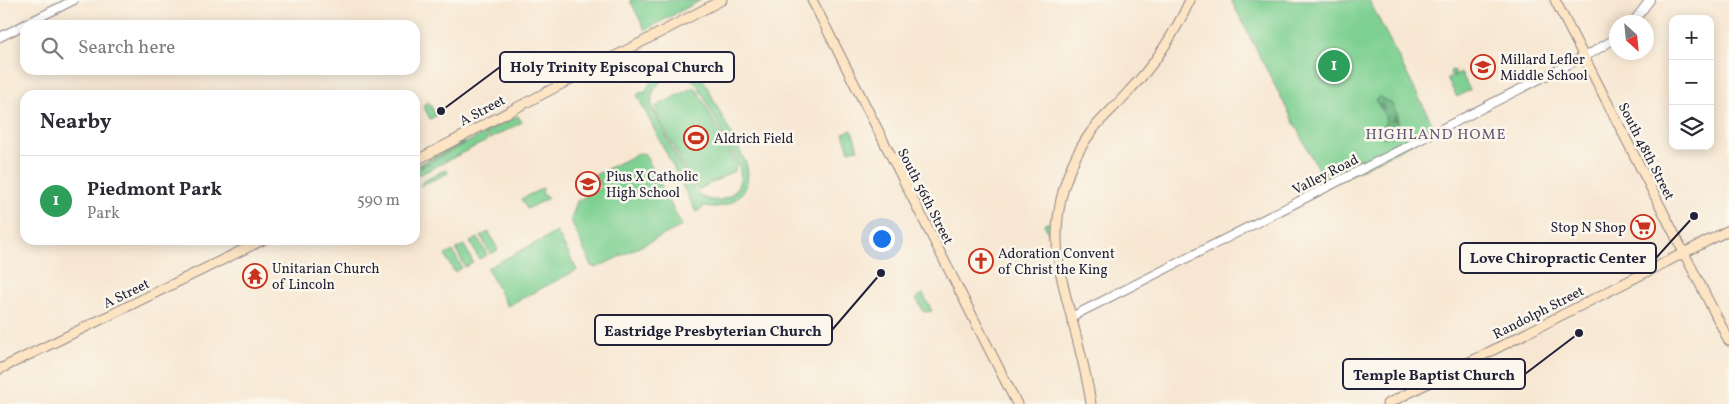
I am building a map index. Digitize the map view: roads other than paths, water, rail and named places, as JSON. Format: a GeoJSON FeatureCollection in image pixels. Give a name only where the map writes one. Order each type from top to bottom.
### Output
{"type":"FeatureCollection","features":[{"type":"Feature","properties":{"kind":"main road","name":"A Street"},"geometry":{"type":"LineString","coordinates":[[420,158],[722,0]]}},
{"type":"Feature","properties":{"kind":"main road","name":"South 56th Street"},"geometry":{"type":"LineString","coordinates":[[812,0],[1017,404]]}},
{"type":"Feature","properties":{"kind":"main road"},"geometry":{"type":"LineString","coordinates":[[1092,404],[1059,262],[1057,239],[1060,207],[1068,176],[1087,139],[1152,64],[1176,28],[1190,0]]}},
{"type":"Feature","properties":{"kind":"main road","name":"South 48th Street"},"geometry":{"type":"LineString","coordinates":[[1555,0],[1729,341]]}},
{"type":"Feature","properties":{"kind":"main road","name":"Randolph Street"},"geometry":{"type":"LineString","coordinates":[[1387,404],[1729,230]]}},
{"type":"Feature","properties":{"kind":"main road","name":"A Street"},"geometry":{"type":"LineString","coordinates":[[0,369],[253,245]]}},
{"type":"Feature","properties":{"kind":"street"},"geometry":{"type":"LineString","coordinates":[[33,20],[74,0]]}},
{"type":"Feature","properties":{"kind":"street"},"geometry":{"type":"LineString","coordinates":[[1639,15],[1650,0]]}},
{"type":"Feature","properties":{"kind":"street"},"geometry":{"type":"LineString","coordinates":[[0,36],[20,26]]}},
{"type":"Feature","properties":{"kind":"street","name":"Valley Road"},"geometry":{"type":"LineString","coordinates":[[1071,317],[1609,42]]}},
{"type":"Feature","properties":{"kind":"place","name":"Piedmont Park"},"geometry":{"type":"Point","coordinates":[1334,66]}},
{"type":"Feature","properties":{"kind":"place","name":"Millard Lefler Middle School"},"geometry":{"type":"Point","coordinates":[1483,67]}},
{"type":"Feature","properties":{"kind":"place","name":"Holy Trinity Episcopal Church"},"geometry":{"type":"Point","coordinates":[441,111]}},
{"type":"Feature","properties":{"kind":"place","name":"Aldrich Field"},"geometry":{"type":"Point","coordinates":[696,138]}},
{"type":"Feature","properties":{"kind":"place","name":"Pius X Catholic High School"},"geometry":{"type":"Point","coordinates":[588,184]}},
{"type":"Feature","properties":{"kind":"place","name":"Love Chiropractic Center"},"geometry":{"type":"Point","coordinates":[1694,216]}},
{"type":"Feature","properties":{"kind":"place","name":"Stop N Shop"},"geometry":{"type":"Point","coordinates":[1643,227]}},
{"type":"Feature","properties":{"kind":"place","name":"Adoration Convent of Christ the King"},"geometry":{"type":"Point","coordinates":[981,261]}},
{"type":"Feature","properties":{"kind":"place","name":"Eastridge Presbyterian Church"},"geometry":{"type":"Point","coordinates":[881,273]}},
{"type":"Feature","properties":{"kind":"place","name":"Unitarian Church of Lincoln"},"geometry":{"type":"Point","coordinates":[255,276]}},
{"type":"Feature","properties":{"kind":"place","name":"Temple Baptist Church"},"geometry":{"type":"Point","coordinates":[1579,333]}},
{"type":"Feature","properties":{"kind":"district","name":"HIGHLAND HOME"},"geometry":{"type":"Point","coordinates":[1436,134]}}]}
